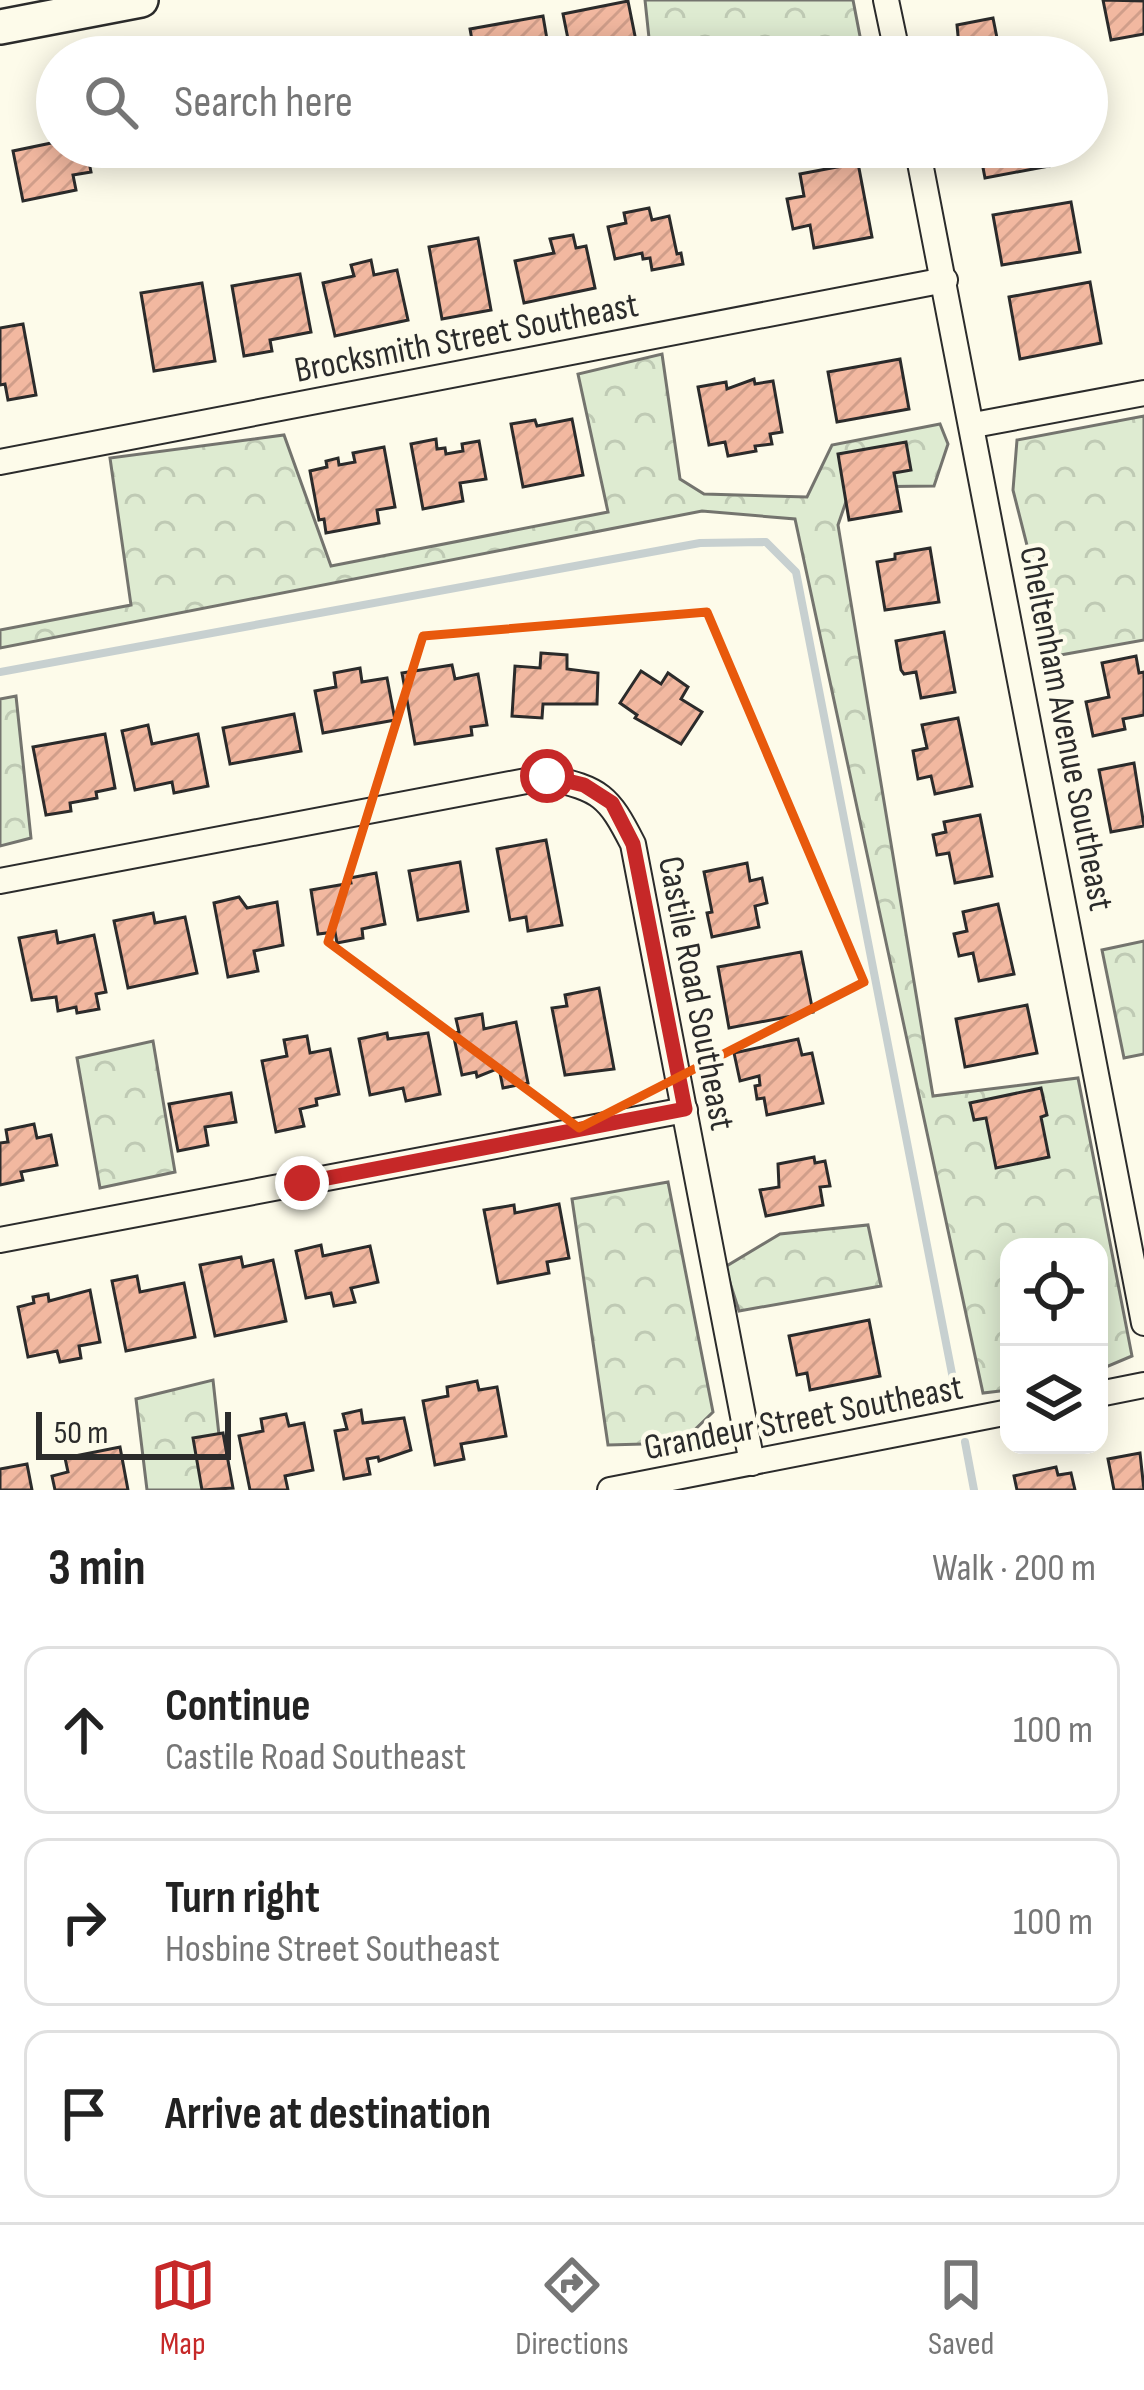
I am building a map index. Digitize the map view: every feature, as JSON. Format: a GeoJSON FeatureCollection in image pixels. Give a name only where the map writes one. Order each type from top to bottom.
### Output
{"type":"FeatureCollection","features":[{"type":"Feature","properties":{"kind":"street"},"geometry":{"type":"LineString","coordinates":[[0,27],[141,0]]}},
{"type":"Feature","properties":{"kind":"street"},"geometry":{"type":"LineString","coordinates":[[886,0],[894,36]]}},
{"type":"Feature","properties":{"kind":"street","name":"Cheltenham Avenue Southeast"},"geometry":{"type":"LineString","coordinates":[[921,168],[1144,1322]]}},
{"type":"Feature","properties":{"kind":"street","name":"Brocksmith Street Southeast"},"geometry":{"type":"LineString","coordinates":[[0,462],[945,280]]}},
{"type":"Feature","properties":{"kind":"street"},"geometry":{"type":"LineString","coordinates":[[974,425],[1144,393]]}},
{"type":"Feature","properties":{"kind":"street","name":"Castile Road Southeast"},"geometry":{"type":"LineString","coordinates":[[0,880],[547,776],[584,785],[612,803],[633,844],[752,1463]]}},
{"type":"Feature","properties":{"kind":"street"},"geometry":{"type":"LineString","coordinates":[[0,1240],[685,1109]]}},
{"type":"Feature","properties":{"kind":"street"},"geometry":{"type":"LineString","coordinates":[[1108,1392],[1144,1385]]}},
{"type":"Feature","properties":{"kind":"street","name":"Grandeur Street Southeast"},"geometry":{"type":"LineString","coordinates":[[610,1490],[1000,1414]]}},
{"type":"Feature","properties":{"kind":"highlighted area"},"geometry":{"type":"Polygon","coordinates":[[[707,612],[864,982],[579,1128],[328,942],[423,636],[707,612]]]}},
{"type":"Feature","properties":{"kind":"green space"},"geometry":{"type":"Polygon","coordinates":[[[645,0],[853,0],[860,36],[649,36],[645,0]]]}},
{"type":"Feature","properties":{"kind":"green space"},"geometry":{"type":"Polygon","coordinates":[[[662,354],[680,479],[704,494],[807,497],[832,445],[940,424],[948,444],[934,486],[851,487],[838,525],[933,1096],[1078,1078],[1132,1356],[1108,1366],[1108,1238],[1000,1238],[1000,1391],[983,1393],[795,519],[702,511],[0,648],[0,630],[131,605],[110,458],[284,435],[331,566],[608,512],[578,374],[662,354]]]}},
{"type":"Feature","properties":{"kind":"green space"},"geometry":{"type":"Polygon","coordinates":[[[1144,416],[1144,640],[1055,656],[1013,490],[1017,440],[1144,416]]]}},
{"type":"Feature","properties":{"kind":"green space"},"geometry":{"type":"Polygon","coordinates":[[[16,696],[31,838],[0,846],[0,699],[16,696]]]}},
{"type":"Feature","properties":{"kind":"green space"},"geometry":{"type":"Polygon","coordinates":[[[1144,941],[1144,1054],[1124,1058],[1102,950],[1144,941]]]}},
{"type":"Feature","properties":{"kind":"green space"},"geometry":{"type":"Polygon","coordinates":[[[153,1041],[175,1172],[100,1188],[77,1058],[153,1041]]]}},
{"type":"Feature","properties":{"kind":"green space"},"geometry":{"type":"Polygon","coordinates":[[[668,1182],[713,1412],[681,1443],[608,1445],[572,1199],[668,1182]]]}},
{"type":"Feature","properties":{"kind":"green space"},"geometry":{"type":"Polygon","coordinates":[[[868,1225],[881,1286],[739,1311],[725,1267],[780,1234],[868,1225]]]}},
{"type":"Feature","properties":{"kind":"green space"},"geometry":{"type":"Polygon","coordinates":[[[213,1380],[225,1490],[147,1490],[136,1399],[213,1380]]]}},
{"type":"Feature","properties":{"kind":"building"},"geometry":{"type":"Polygon","coordinates":[[[1103,0],[1144,1],[1144,34],[1111,40],[1103,0]]]}},
{"type":"Feature","properties":{"kind":"building"},"geometry":{"type":"Polygon","coordinates":[[[628,1],[635,36],[567,36],[563,14],[628,1]]]}},
{"type":"Feature","properties":{"kind":"building"},"geometry":{"type":"Polygon","coordinates":[[[543,16],[546,36],[471,36],[470,29],[543,16]]]}},
{"type":"Feature","properties":{"kind":"building"},"geometry":{"type":"Polygon","coordinates":[[[993,18],[997,36],[958,36],[957,25],[993,18]]]}},
{"type":"Feature","properties":{"kind":"building"},"geometry":{"type":"Polygon","coordinates":[[[36,146],[36,168],[90,168],[91,172],[73,175],[76,190],[23,201],[13,151],[36,146]]]}},
{"type":"Feature","properties":{"kind":"building"},"geometry":{"type":"Polygon","coordinates":[[[859,168],[872,237],[814,248],[810,225],[793,229],[787,199],[804,196],[800,174],[859,168]]]}},
{"type":"Feature","properties":{"kind":"building"},"geometry":{"type":"Polygon","coordinates":[[[983,168],[1038,168],[985,178],[983,168]]]}},
{"type":"Feature","properties":{"kind":"building"},"geometry":{"type":"Polygon","coordinates":[[[1071,202],[1080,252],[1002,265],[993,215],[1071,202]]]}},
{"type":"Feature","properties":{"kind":"building"},"geometry":{"type":"Polygon","coordinates":[[[649,208],[652,220],[669,216],[683,264],[652,270],[650,258],[643,259],[642,253],[615,259],[608,227],[626,223],[624,213],[649,208]]]}},
{"type":"Feature","properties":{"kind":"building"},"geometry":{"type":"Polygon","coordinates":[[[573,235],[576,248],[586,246],[595,288],[524,303],[515,261],[554,253],[550,239],[573,235]]]}},
{"type":"Feature","properties":{"kind":"building"},"geometry":{"type":"Polygon","coordinates":[[[478,238],[491,310],[442,319],[429,247],[478,238]]]}},
{"type":"Feature","properties":{"kind":"building"},"geometry":{"type":"Polygon","coordinates":[[[371,260],[374,275],[397,270],[408,320],[335,336],[323,283],[354,276],[351,265],[371,260]]]}},
{"type":"Feature","properties":{"kind":"building"},"geometry":{"type":"Polygon","coordinates":[[[300,274],[311,332],[270,340],[272,351],[244,356],[232,286],[300,274]]]}},
{"type":"Feature","properties":{"kind":"building"},"geometry":{"type":"Polygon","coordinates":[[[1090,282],[1101,343],[1020,359],[1009,297],[1090,282]]]}},
{"type":"Feature","properties":{"kind":"building"},"geometry":{"type":"Polygon","coordinates":[[[202,283],[215,361],[154,371],[141,293],[202,283]]]}},
{"type":"Feature","properties":{"kind":"building"},"geometry":{"type":"Polygon","coordinates":[[[23,324],[36,395],[8,400],[5,384],[0,385],[0,328],[23,324]]]}},
{"type":"Feature","properties":{"kind":"building"},"geometry":{"type":"Polygon","coordinates":[[[900,359],[909,409],[837,422],[828,372],[900,359]]]}},
{"type":"Feature","properties":{"kind":"building"},"geometry":{"type":"Polygon","coordinates":[[[754,379],[755,384],[773,381],[782,432],[770,434],[772,444],[728,456],[725,442],[709,445],[698,387],[726,382],[727,389],[754,379]]]}},
{"type":"Feature","properties":{"kind":"building"},"geometry":{"type":"Polygon","coordinates":[[[572,419],[583,475],[523,487],[511,424],[535,420],[537,426],[572,419]]]}},
{"type":"Feature","properties":{"kind":"building"},"geometry":{"type":"Polygon","coordinates":[[[436,439],[437,449],[445,448],[446,454],[479,441],[486,479],[460,483],[463,501],[423,509],[411,444],[436,439]]]}},
{"type":"Feature","properties":{"kind":"building"},"geometry":{"type":"Polygon","coordinates":[[[906,442],[911,470],[894,473],[901,511],[849,520],[838,454],[906,442]]]}},
{"type":"Feature","properties":{"kind":"building"},"geometry":{"type":"Polygon","coordinates":[[[384,447],[395,507],[377,510],[379,523],[326,533],[310,471],[338,458],[339,465],[355,462],[353,453],[384,447]]]}},
{"type":"Feature","properties":{"kind":"building"},"geometry":{"type":"Polygon","coordinates":[[[930,548],[939,602],[885,610],[877,562],[930,548]]]}},
{"type":"Feature","properties":{"kind":"building"},"geometry":{"type":"Polygon","coordinates":[[[944,632],[955,692],[921,698],[916,672],[901,670],[896,641],[944,632]]]}},
{"type":"Feature","properties":{"kind":"building"},"geometry":{"type":"Polygon","coordinates":[[[541,653],[567,655],[567,669],[598,673],[597,704],[543,704],[542,718],[512,716],[515,666],[540,668],[541,653]]]}},
{"type":"Feature","properties":{"kind":"building"},"geometry":{"type":"Polygon","coordinates":[[[1136,656],[1139,673],[1144,672],[1144,715],[1123,719],[1125,729],[1093,736],[1086,702],[1109,697],[1102,663],[1136,656]]]}},
{"type":"Feature","properties":{"kind":"building"},"geometry":{"type":"Polygon","coordinates":[[[452,665],[455,679],[478,674],[487,725],[471,727],[472,735],[415,744],[402,673],[452,665]]]}},
{"type":"Feature","properties":{"kind":"building"},"geometry":{"type":"Polygon","coordinates":[[[360,668],[362,682],[387,678],[395,720],[323,733],[315,691],[336,687],[334,673],[360,668]]]}},
{"type":"Feature","properties":{"kind":"building"},"geometry":{"type":"Polygon","coordinates":[[[641,671],[661,684],[668,673],[688,687],[681,699],[702,712],[681,744],[635,718],[620,703],[641,671]]]}},
{"type":"Feature","properties":{"kind":"building"},"geometry":{"type":"Polygon","coordinates":[[[294,714],[301,751],[230,764],[223,728],[294,714]]]}},
{"type":"Feature","properties":{"kind":"building"},"geometry":{"type":"Polygon","coordinates":[[[958,718],[972,786],[935,794],[931,776],[918,779],[913,751],[927,748],[922,725],[958,718]]]}},
{"type":"Feature","properties":{"kind":"building"},"geometry":{"type":"Polygon","coordinates":[[[148,725],[152,744],[198,734],[208,786],[174,793],[172,782],[135,790],[122,731],[148,725]]]}},
{"type":"Feature","properties":{"kind":"building"},"geometry":{"type":"Polygon","coordinates":[[[105,734],[115,788],[96,792],[97,798],[70,803],[71,811],[46,815],[33,747],[105,734]]]}},
{"type":"Feature","properties":{"kind":"building"},"geometry":{"type":"Polygon","coordinates":[[[1134,763],[1144,826],[1111,832],[1099,770],[1134,763]]]}},
{"type":"Feature","properties":{"kind":"building"},"geometry":{"type":"Polygon","coordinates":[[[980,815],[992,876],[955,883],[949,853],[937,855],[933,835],[946,832],[944,822],[980,815]]]}},
{"type":"Feature","properties":{"kind":"building"},"geometry":{"type":"Polygon","coordinates":[[[546,840],[562,925],[528,931],[526,917],[510,920],[497,849],[546,840]]]}},
{"type":"Feature","properties":{"kind":"building"},"geometry":{"type":"Polygon","coordinates":[[[460,862],[468,911],[418,920],[409,871],[460,862]]]}},
{"type":"Feature","properties":{"kind":"building"},"geometry":{"type":"Polygon","coordinates":[[[747,863],[750,881],[762,878],[767,903],[755,906],[759,927],[712,937],[704,872],[747,863]]]}},
{"type":"Feature","properties":{"kind":"building"},"geometry":{"type":"Polygon","coordinates":[[[376,873],[385,924],[362,929],[363,938],[337,943],[335,932],[318,934],[311,890],[376,873]]]}},
{"type":"Feature","properties":{"kind":"building"},"geometry":{"type":"Polygon","coordinates":[[[239,897],[247,908],[277,902],[283,945],[254,951],[258,971],[228,977],[214,903],[239,897]]]}},
{"type":"Feature","properties":{"kind":"building"},"geometry":{"type":"Polygon","coordinates":[[[998,904],[1014,974],[979,981],[973,953],[959,956],[954,934],[967,931],[963,912],[998,904]]]}},
{"type":"Feature","properties":{"kind":"building"},"geometry":{"type":"Polygon","coordinates":[[[153,913],[155,923],[185,917],[197,973],[128,988],[114,921],[153,913]]]}},
{"type":"Feature","properties":{"kind":"building"},"geometry":{"type":"Polygon","coordinates":[[[56,931],[58,943],[94,935],[106,992],[96,994],[99,1009],[58,1011],[56,997],[32,1000],[19,938],[56,931]]]}},
{"type":"Feature","properties":{"kind":"building"},"geometry":{"type":"Polygon","coordinates":[[[801,952],[813,1012],[729,1028],[718,967],[801,952]]]}},
{"type":"Feature","properties":{"kind":"building"},"geometry":{"type":"Polygon","coordinates":[[[599,988],[614,1069],[565,1075],[552,1008],[567,1006],[565,995],[599,988]]]}},
{"type":"Feature","properties":{"kind":"building"},"geometry":{"type":"Polygon","coordinates":[[[1027,1005],[1037,1053],[965,1067],[956,1019],[1027,1005]]]}},
{"type":"Feature","properties":{"kind":"building"},"geometry":{"type":"Polygon","coordinates":[[[482,1014],[484,1029],[516,1022],[528,1083],[503,1088],[499,1068],[477,1077],[476,1072],[462,1075],[453,1033],[459,1032],[456,1019],[482,1014]]]}},
{"type":"Feature","properties":{"kind":"building"},"geometry":{"type":"Polygon","coordinates":[[[387,1033],[388,1039],[428,1033],[440,1094],[406,1101],[403,1088],[370,1095],[359,1039],[387,1033]]]}},
{"type":"Feature","properties":{"kind":"building"},"geometry":{"type":"Polygon","coordinates":[[[307,1036],[310,1053],[330,1049],[339,1094],[300,1109],[304,1126],[276,1132],[262,1061],[287,1056],[284,1040],[307,1036]]]}},
{"type":"Feature","properties":{"kind":"building"},"geometry":{"type":"Polygon","coordinates":[[[798,1039],[802,1055],[812,1053],[823,1103],[767,1115],[764,1098],[757,1099],[759,1076],[740,1081],[734,1053],[798,1039]]]}},
{"type":"Feature","properties":{"kind":"building"},"geometry":{"type":"Polygon","coordinates":[[[1041,1088],[1049,1157],[996,1168],[986,1118],[974,1120],[970,1103],[1041,1088]]]}},
{"type":"Feature","properties":{"kind":"building"},"geometry":{"type":"Polygon","coordinates":[[[231,1093],[236,1122],[205,1127],[208,1145],[178,1151],[169,1104],[231,1093]]]}},
{"type":"Feature","properties":{"kind":"building"},"geometry":{"type":"Polygon","coordinates":[[[34,1124],[37,1138],[51,1135],[57,1165],[21,1172],[23,1180],[0,1185],[0,1143],[8,1142],[6,1130],[34,1124]]]}},
{"type":"Feature","properties":{"kind":"building"},"geometry":{"type":"Polygon","coordinates":[[[814,1157],[815,1163],[825,1161],[830,1186],[820,1187],[823,1205],[766,1216],[760,1190],[779,1187],[778,1164],[814,1157]]]}},
{"type":"Feature","properties":{"kind":"building"},"geometry":{"type":"Polygon","coordinates":[[[559,1204],[569,1258],[547,1262],[549,1273],[498,1283],[484,1210],[514,1205],[515,1213],[559,1204]]]}},
{"type":"Feature","properties":{"kind":"building"},"geometry":{"type":"Polygon","coordinates":[[[321,1245],[323,1256],[370,1246],[378,1282],[351,1288],[355,1302],[334,1306],[331,1293],[306,1298],[296,1251],[321,1245]]]}},
{"type":"Feature","properties":{"kind":"building"},"geometry":{"type":"Polygon","coordinates":[[[241,1257],[243,1267],[273,1260],[286,1321],[215,1336],[200,1265],[241,1257]]]}},
{"type":"Feature","properties":{"kind":"building"},"geometry":{"type":"Polygon","coordinates":[[[137,1276],[140,1292],[184,1283],[195,1337],[126,1351],[112,1281],[137,1276]]]}},
{"type":"Feature","properties":{"kind":"building"},"geometry":{"type":"Polygon","coordinates":[[[90,1290],[100,1342],[79,1346],[81,1358],[60,1362],[57,1351],[28,1357],[18,1307],[34,1303],[33,1297],[48,1294],[49,1301],[90,1290]]]}},
{"type":"Feature","properties":{"kind":"building"},"geometry":{"type":"Polygon","coordinates":[[[869,1320],[880,1376],[810,1390],[807,1373],[797,1375],[789,1336],[869,1320]]]}},
{"type":"Feature","properties":{"kind":"building"},"geometry":{"type":"Polygon","coordinates":[[[477,1381],[479,1390],[497,1387],[506,1436],[461,1444],[464,1459],[435,1465],[423,1401],[448,1396],[447,1387],[477,1381]]]}},
{"type":"Feature","properties":{"kind":"building"},"geometry":{"type":"Polygon","coordinates":[[[361,1410],[363,1423],[404,1418],[411,1450],[379,1461],[378,1457],[367,1459],[370,1474],[344,1479],[335,1431],[347,1429],[343,1414],[361,1410]]]}},
{"type":"Feature","properties":{"kind":"building"},"geometry":{"type":"Polygon","coordinates":[[[286,1414],[289,1426],[304,1423],[313,1470],[285,1476],[288,1490],[250,1490],[239,1436],[263,1431],[261,1419],[286,1414]]]}},
{"type":"Feature","properties":{"kind":"building"},"geometry":{"type":"Polygon","coordinates":[[[223,1433],[233,1488],[202,1490],[193,1438],[223,1433]]]}},
{"type":"Feature","properties":{"kind":"building"},"geometry":{"type":"Polygon","coordinates":[[[120,1447],[128,1490],[55,1490],[52,1476],[68,1472],[65,1458],[120,1447]]]}},
{"type":"Feature","properties":{"kind":"building"},"geometry":{"type":"Polygon","coordinates":[[[1140,1453],[1144,1490],[1114,1490],[1108,1459],[1140,1453]]]}},
{"type":"Feature","properties":{"kind":"building"},"geometry":{"type":"Polygon","coordinates":[[[27,1464],[32,1490],[0,1490],[0,1469],[27,1464]]]}},
{"type":"Feature","properties":{"kind":"building"},"geometry":{"type":"Polygon","coordinates":[[[1056,1467],[1058,1475],[1071,1473],[1075,1490],[1017,1490],[1014,1476],[1056,1467]]]}},
{"type":"Feature","properties":{"kind":"waterway"},"geometry":{"type":"LineString","coordinates":[[0,672],[700,543],[766,542],[796,572],[955,1389]]}},
{"type":"Feature","properties":{"kind":"waterway"},"geometry":{"type":"LineString","coordinates":[[965,1442],[974,1490]]}},
{"type":"Feature","properties":{"kind":"route"},"geometry":{"type":"LineString","coordinates":[[302,1183],[685,1109],[633,844],[612,803],[584,785],[547,776]]}}]}
